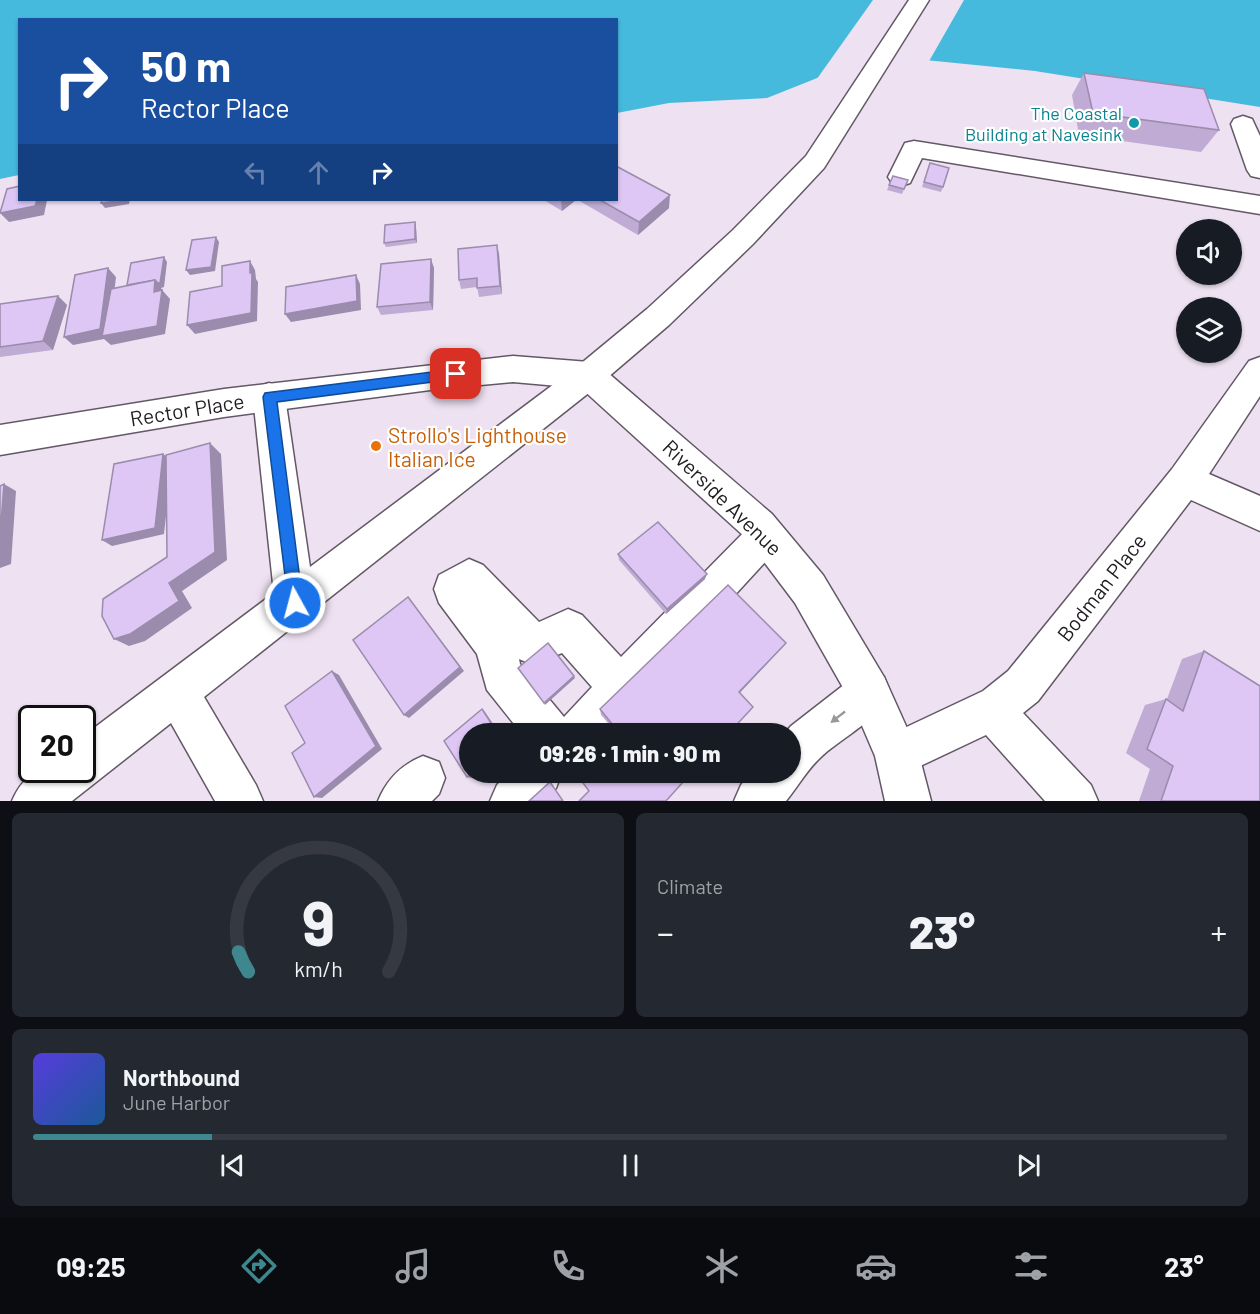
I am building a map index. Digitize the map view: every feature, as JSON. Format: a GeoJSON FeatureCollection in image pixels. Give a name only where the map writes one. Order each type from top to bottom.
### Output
{"type":"FeatureCollection","features":[{"type":"Feature","properties":{"kind":"main road"},"geometry":{"type":"LineString","coordinates":[[96,754],[589,375],[657,317],[743,237],[815,162],[919,0]]}},
{"type":"Feature","properties":{"kind":"main road"},"geometry":{"type":"LineString","coordinates":[[1243,124],[1260,170]]}},
{"type":"Feature","properties":{"kind":"main road"},"geometry":{"type":"LineString","coordinates":[[901,177],[914,150],[1260,205]]}},
{"type":"Feature","properties":{"kind":"main road","name":"Rector Place"},"geometry":{"type":"LineString","coordinates":[[0,440],[269,397],[438,376],[513,369],[589,375]]}},
{"type":"Feature","properties":{"kind":"main road","name":"Bodman Place"},"geometry":{"type":"LineString","coordinates":[[897,755],[991,709],[1023,686],[1185,480],[1260,370]]}},
{"type":"Feature","properties":{"kind":"main road","name":"Riverside Avenue"},"geometry":{"type":"LineString","coordinates":[[589,375],[696,468],[766,536],[809,589],[869,692],[897,755],[908,801]]}},
{"type":"Feature","properties":{"kind":"main road"},"geometry":{"type":"LineString","coordinates":[[269,397],[295,603]]}},
{"type":"Feature","properties":{"kind":"main road"},"geometry":{"type":"LineString","coordinates":[[1185,480],[1260,514]]}},
{"type":"Feature","properties":{"kind":"main road"},"geometry":{"type":"LineString","coordinates":[[588,723],[766,536]]}},
{"type":"Feature","properties":{"kind":"main road"},"geometry":{"type":"LineString","coordinates":[[541,723],[502,675],[495,645],[453,589],[469,578],[533,645],[568,629],[621,688]]}},
{"type":"Feature","properties":{"kind":"main road"},"geometry":{"type":"LineString","coordinates":[[801,750],[869,692]]}},
{"type":"Feature","properties":{"kind":"main road"},"geometry":{"type":"LineString","coordinates":[[178,693],[240,801]]}},
{"type":"Feature","properties":{"kind":"main road"},"geometry":{"type":"LineString","coordinates":[[991,709],[1075,801]]}},
{"type":"Feature","properties":{"kind":"main road"},"geometry":{"type":"LineString","coordinates":[[35,801],[59,783]]}},
{"type":"Feature","properties":{"kind":"main road"},"geometry":{"type":"LineString","coordinates":[[513,801],[530,783]]}},
{"type":"Feature","properties":{"kind":"main road"},"geometry":{"type":"LineString","coordinates":[[757,801],[772,783]]}},
{"type":"Feature","properties":{"kind":"water"},"geometry":{"type":"Polygon","coordinates":[[[0,0],[1260,0],[1260,107],[1035,71],[875,55],[767,98],[669,103],[618,113],[618,18],[18,18],[18,175],[0,179],[0,0]]]}},
{"type":"Feature","properties":{"kind":"pier"},"geometry":{"type":"Polygon","coordinates":[[[873,0],[964,0],[928,63],[876,58],[814,83],[873,0]]]}},
{"type":"Feature","properties":{"kind":"building"},"geometry":{"type":"Polygon","coordinates":[[[1084,73],[1204,89],[1219,130],[1093,113],[1084,73]]]}},
{"type":"Feature","properties":{"kind":"building"},"geometry":{"type":"Polygon","coordinates":[[[930,163],[949,168],[943,187],[924,182],[930,163]]]}},
{"type":"Feature","properties":{"kind":"building"},"geometry":{"type":"Polygon","coordinates":[[[618,167],[670,195],[639,222],[602,201],[618,201],[618,167]]]}},
{"type":"Feature","properties":{"kind":"building"},"geometry":{"type":"Polygon","coordinates":[[[893,176],[908,180],[904,189],[889,185],[893,176]]]}},
{"type":"Feature","properties":{"kind":"building"},"geometry":{"type":"Polygon","coordinates":[[[18,186],[18,201],[37,201],[35,206],[0,213],[7,189],[18,186]]]}},
{"type":"Feature","properties":{"kind":"building"},"geometry":{"type":"Polygon","coordinates":[[[415,222],[415,239],[384,243],[385,225],[415,222]]]}},
{"type":"Feature","properties":{"kind":"building"},"geometry":{"type":"Polygon","coordinates":[[[216,237],[211,267],[186,270],[192,240],[216,237]]]}},
{"type":"Feature","properties":{"kind":"building"},"geometry":{"type":"Polygon","coordinates":[[[497,245],[500,286],[477,288],[477,278],[459,280],[458,249],[497,245]]]}},
{"type":"Feature","properties":{"kind":"building"},"geometry":{"type":"Polygon","coordinates":[[[164,257],[160,283],[155,280],[127,285],[131,263],[164,257]]]}},
{"type":"Feature","properties":{"kind":"building"},"geometry":{"type":"Polygon","coordinates":[[[431,259],[430,302],[377,307],[381,264],[431,259]]]}},
{"type":"Feature","properties":{"kind":"building"},"geometry":{"type":"Polygon","coordinates":[[[250,261],[251,313],[187,325],[190,292],[222,286],[222,266],[250,261]]]}},
{"type":"Feature","properties":{"kind":"building"},"geometry":{"type":"Polygon","coordinates":[[[108,268],[100,329],[64,337],[75,275],[108,268]]]}},
{"type":"Feature","properties":{"kind":"building"},"geometry":{"type":"Polygon","coordinates":[[[356,275],[357,301],[285,314],[286,287],[356,275]]]}},
{"type":"Feature","properties":{"kind":"building"},"geometry":{"type":"Polygon","coordinates":[[[155,280],[154,292],[162,290],[157,326],[102,336],[111,289],[155,280]]]}},
{"type":"Feature","properties":{"kind":"building"},"geometry":{"type":"Polygon","coordinates":[[[58,296],[43,341],[0,347],[0,304],[58,296]]]}},
{"type":"Feature","properties":{"kind":"building"},"geometry":{"type":"Polygon","coordinates":[[[210,443],[215,552],[169,583],[179,601],[130,634],[114,639],[102,616],[103,599],[167,557],[166,455],[210,443]]]}},
{"type":"Feature","properties":{"kind":"building"},"geometry":{"type":"Polygon","coordinates":[[[163,454],[155,528],[102,540],[114,464],[163,454]]]}},
{"type":"Feature","properties":{"kind":"building"},"geometry":{"type":"Polygon","coordinates":[[[4,484],[0,536],[0,486],[4,484]]]}},
{"type":"Feature","properties":{"kind":"building"},"geometry":{"type":"Polygon","coordinates":[[[658,522],[707,574],[667,609],[618,554],[658,522]]]}},
{"type":"Feature","properties":{"kind":"building"},"geometry":{"type":"Polygon","coordinates":[[[728,585],[786,643],[739,692],[753,707],[738,723],[611,723],[600,709],[728,585]]]}},
{"type":"Feature","properties":{"kind":"building"},"geometry":{"type":"Polygon","coordinates":[[[408,597],[460,667],[404,715],[353,640],[408,597]]]}},
{"type":"Feature","properties":{"kind":"building"},"geometry":{"type":"Polygon","coordinates":[[[548,643],[574,676],[544,703],[518,668],[548,643]]]}},
{"type":"Feature","properties":{"kind":"building"},"geometry":{"type":"Polygon","coordinates":[[[1204,651],[1260,686],[1260,801],[1161,801],[1173,766],[1147,749],[1166,699],[1183,711],[1204,651]]]}},
{"type":"Feature","properties":{"kind":"building"},"geometry":{"type":"Polygon","coordinates":[[[332,671],[376,746],[314,797],[292,753],[305,743],[285,706],[332,671]]]}},
{"type":"Feature","properties":{"kind":"building"},"geometry":{"type":"Polygon","coordinates":[[[482,709],[491,723],[465,723],[482,709]]]}},
{"type":"Feature","properties":{"kind":"building"},"geometry":{"type":"Polygon","coordinates":[[[459,728],[459,764],[444,741],[459,728]]]}},
{"type":"Feature","properties":{"kind":"building"},"geometry":{"type":"Polygon","coordinates":[[[551,783],[563,801],[529,801],[551,783]]]}},
{"type":"Feature","properties":{"kind":"building"},"geometry":{"type":"Polygon","coordinates":[[[583,783],[682,783],[666,801],[579,801],[589,791],[583,783]]]}},
{"type":"Feature","properties":{"kind":"place","name":"The Coastal Building at Navesink"},"geometry":{"type":"Point","coordinates":[1134,123]}},
{"type":"Feature","properties":{"kind":"place","name":"Strollo's Lighthouse Italian Ice"},"geometry":{"type":"Point","coordinates":[376,446]}},
{"type":"Feature","properties":{"kind":"route"},"geometry":{"type":"LineString","coordinates":[[295,603],[269,397],[456,374]]}}]}
